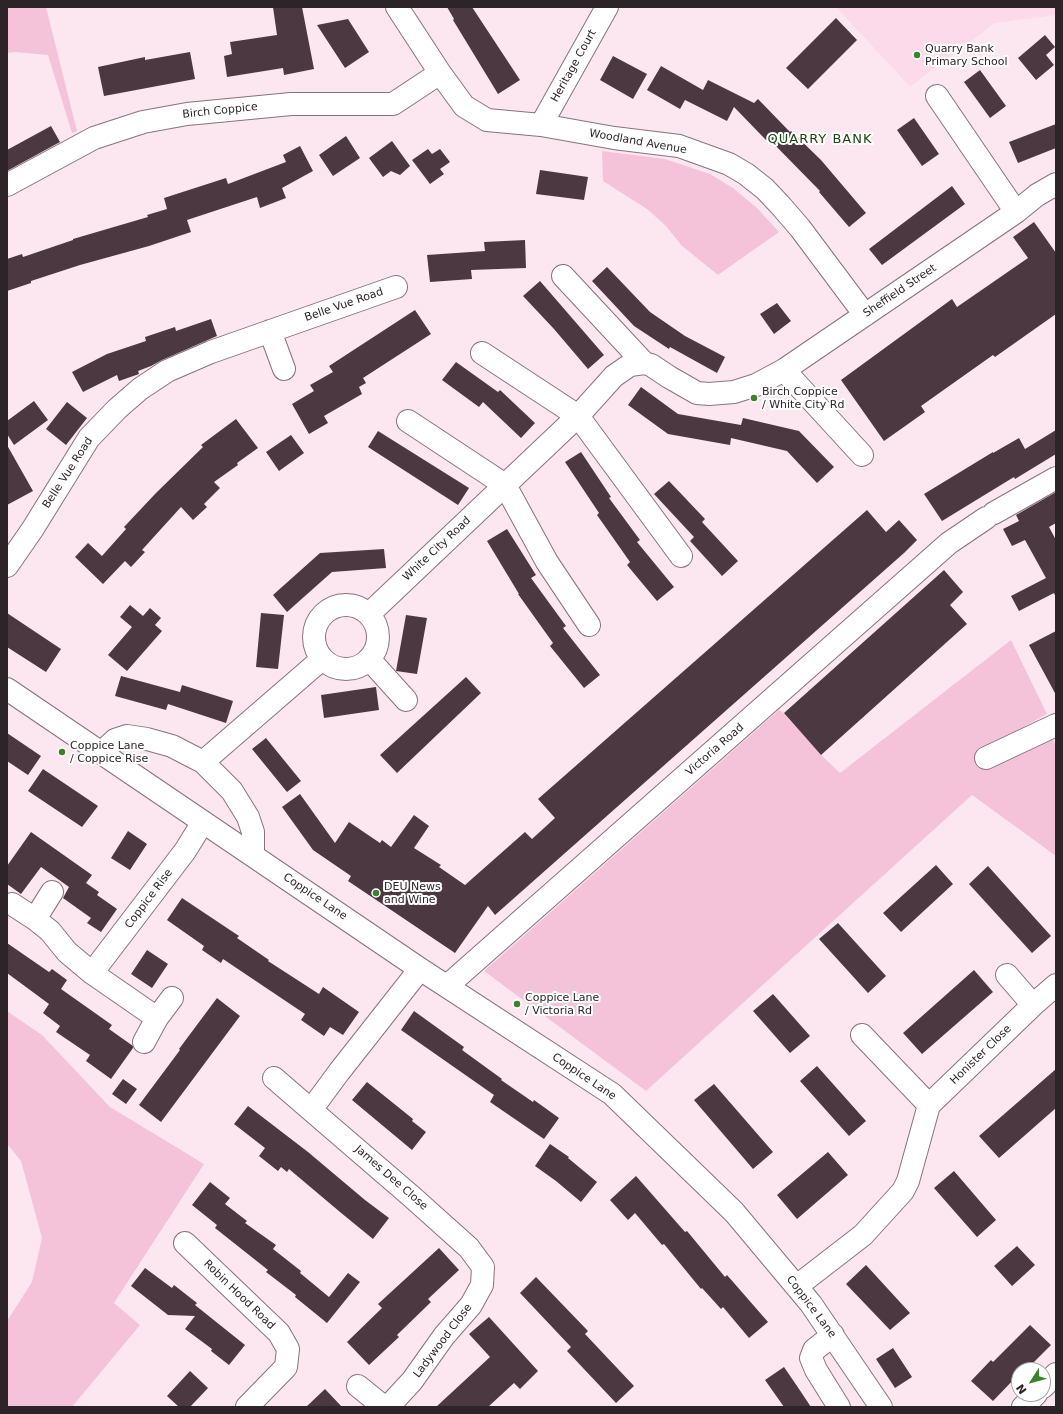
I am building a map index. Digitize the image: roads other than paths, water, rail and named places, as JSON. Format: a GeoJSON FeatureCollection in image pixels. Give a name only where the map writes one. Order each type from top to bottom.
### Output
{"type":"FeatureCollection","features":[{"type":"Feature","properties":{"kind":"street","name":"Woodland Avenue"},"geometry":{"type":"LineString","coordinates":[[397,7],[440,73],[464,106],[486,120],[541,125],[614,138],[679,146],[729,164],[740,171],[765,189],[782,206],[865,315]]}},
{"type":"Feature","properties":{"kind":"street","name":"Heritage Court"},"geometry":{"type":"LineString","coordinates":[[541,125],[607,7]]}},
{"type":"Feature","properties":{"kind":"street","name":"Birch Coppice"},"geometry":{"type":"LineString","coordinates":[[7,185],[94,138],[143,122],[187,114],[291,104],[393,104],[440,73]]}},
{"type":"Feature","properties":{"kind":"street"},"geometry":{"type":"LineString","coordinates":[[937,96],[1016,212]]}},
{"type":"Feature","properties":{"kind":"street","name":"Sheffield Street"},"geometry":{"type":"LineString","coordinates":[[784,370],[1016,212],[1037,195],[1056,184]]}},
{"type":"Feature","properties":{"kind":"street"},"geometry":{"type":"LineString","coordinates":[[563,276],[644,363],[651,365],[697,393],[709,394],[734,392],[756,385],[784,370],[862,455]]}},
{"type":"Feature","properties":{"kind":"street","name":"Belle Vue Road"},"geometry":{"type":"LineString","coordinates":[[7,566],[32,530],[89,438],[117,409],[140,389],[167,371],[211,352],[396,287]]}},
{"type":"Feature","properties":{"kind":"street"},"geometry":{"type":"LineString","coordinates":[[270,331],[284,369]]}},
{"type":"Feature","properties":{"kind":"street"},"geometry":{"type":"LineString","coordinates":[[482,353],[578,416],[681,556]]}},
{"type":"Feature","properties":{"kind":"street","name":"White City Road"},"geometry":{"type":"LineString","coordinates":[[369,614],[578,416],[614,376],[630,365],[644,363]]}},
{"type":"Feature","properties":{"kind":"street"},"geometry":{"type":"LineString","coordinates":[[408,421],[505,485],[547,562],[589,625]]}},
{"type":"Feature","properties":{"kind":"street","name":"Victoria Road"},"geometry":{"type":"LineString","coordinates":[[447,986],[949,543],[990,516],[1056,478]]}},
{"type":"Feature","properties":{"kind":"street"},"geometry":{"type":"LineString","coordinates":[[342,604],[357,606],[369,614],[376,624],[378,636],[376,649],[369,659],[359,667],[345,669],[333,667],[322,659],[315,647],[313,632],[318,619],[329,609],[342,604]]}},
{"type":"Feature","properties":{"kind":"street"},"geometry":{"type":"LineString","coordinates":[[204,762],[322,659]]}},
{"type":"Feature","properties":{"kind":"street"},"geometry":{"type":"LineString","coordinates":[[369,659],[406,700]]}},
{"type":"Feature","properties":{"kind":"street","name":"Coppice Lane"},"geometry":{"type":"LineString","coordinates":[[7,689],[420,969],[612,1094],[726,1203],[797,1286],[833,1335],[881,1407]]}},
{"type":"Feature","properties":{"kind":"street"},"geometry":{"type":"LineString","coordinates":[[986,758],[1056,725]]}},
{"type":"Feature","properties":{"kind":"street"},"geometry":{"type":"LineString","coordinates":[[101,753],[115,740],[127,736],[147,739],[172,746],[204,762],[232,792],[248,817],[253,832],[253,855]]}},
{"type":"Feature","properties":{"kind":"street","name":"Coppice Rise"},"geometry":{"type":"LineString","coordinates":[[92,973],[185,851],[203,822]]}},
{"type":"Feature","properties":{"kind":"street"},"geometry":{"type":"LineString","coordinates":[[35,919],[52,892]]}},
{"type":"Feature","properties":{"kind":"street"},"geometry":{"type":"LineString","coordinates":[[12,904],[50,931],[67,952],[92,973],[158,1018]]}},
{"type":"Feature","properties":{"kind":"street"},"geometry":{"type":"LineString","coordinates":[[312,1110],[339,1072],[420,969]]}},
{"type":"Feature","properties":{"kind":"street"},"geometry":{"type":"LineString","coordinates":[[1007,975],[1033,1005]]}},
{"type":"Feature","properties":{"kind":"street","name":"Honister Close"},"geometry":{"type":"LineString","coordinates":[[929,1105],[1033,1005],[1056,985]]}},
{"type":"Feature","properties":{"kind":"street"},"geometry":{"type":"LineString","coordinates":[[144,1042],[172,998]]}},
{"type":"Feature","properties":{"kind":"street"},"geometry":{"type":"LineString","coordinates":[[797,1286],[863,1235],[903,1191],[908,1181],[929,1105],[862,1035]]}},
{"type":"Feature","properties":{"kind":"street","name":"James Dee Close"},"geometry":{"type":"LineString","coordinates":[[274,1078],[469,1248]]}},
{"type":"Feature","properties":{"kind":"street","name":"Robin Hood Road"},"geometry":{"type":"LineString","coordinates":[[185,1243],[279,1333],[288,1349],[286,1367],[247,1407]]}},
{"type":"Feature","properties":{"kind":"street","name":"Ladywood Close"},"geometry":{"type":"LineString","coordinates":[[388,1407],[412,1381],[444,1336],[471,1305],[482,1285],[483,1267],[469,1248]]}},
{"type":"Feature","properties":{"kind":"street"},"geometry":{"type":"LineString","coordinates":[[833,1335],[814,1350],[811,1358],[816,1370],[839,1407]]}},
{"type":"Feature","properties":{"kind":"street"},"geometry":{"type":"LineString","coordinates":[[358,1386],[384,1407]]}},
{"type":"Feature","properties":{"kind":"place","name":"Quarry Bank Primary School"},"geometry":{"type":"Point","coordinates":[917,55]}},
{"type":"Feature","properties":{"kind":"place","name":"Birch Coppice / White City Rd"},"geometry":{"type":"Point","coordinates":[754,398]}},
{"type":"Feature","properties":{"kind":"place","name":"Coppice Lane / Coppice Rise"},"geometry":{"type":"Point","coordinates":[62,752]}},
{"type":"Feature","properties":{"kind":"place","name":"DEU News and Wine"},"geometry":{"type":"Point","coordinates":[376,893]}},
{"type":"Feature","properties":{"kind":"place","name":"Coppice Lane / Victoria Rd"},"geometry":{"type":"Point","coordinates":[517,1004]}},
{"type":"Feature","properties":{"kind":"district","name":"QUARRY BANK"},"geometry":{"type":"Point","coordinates":[820,140]}}]}
